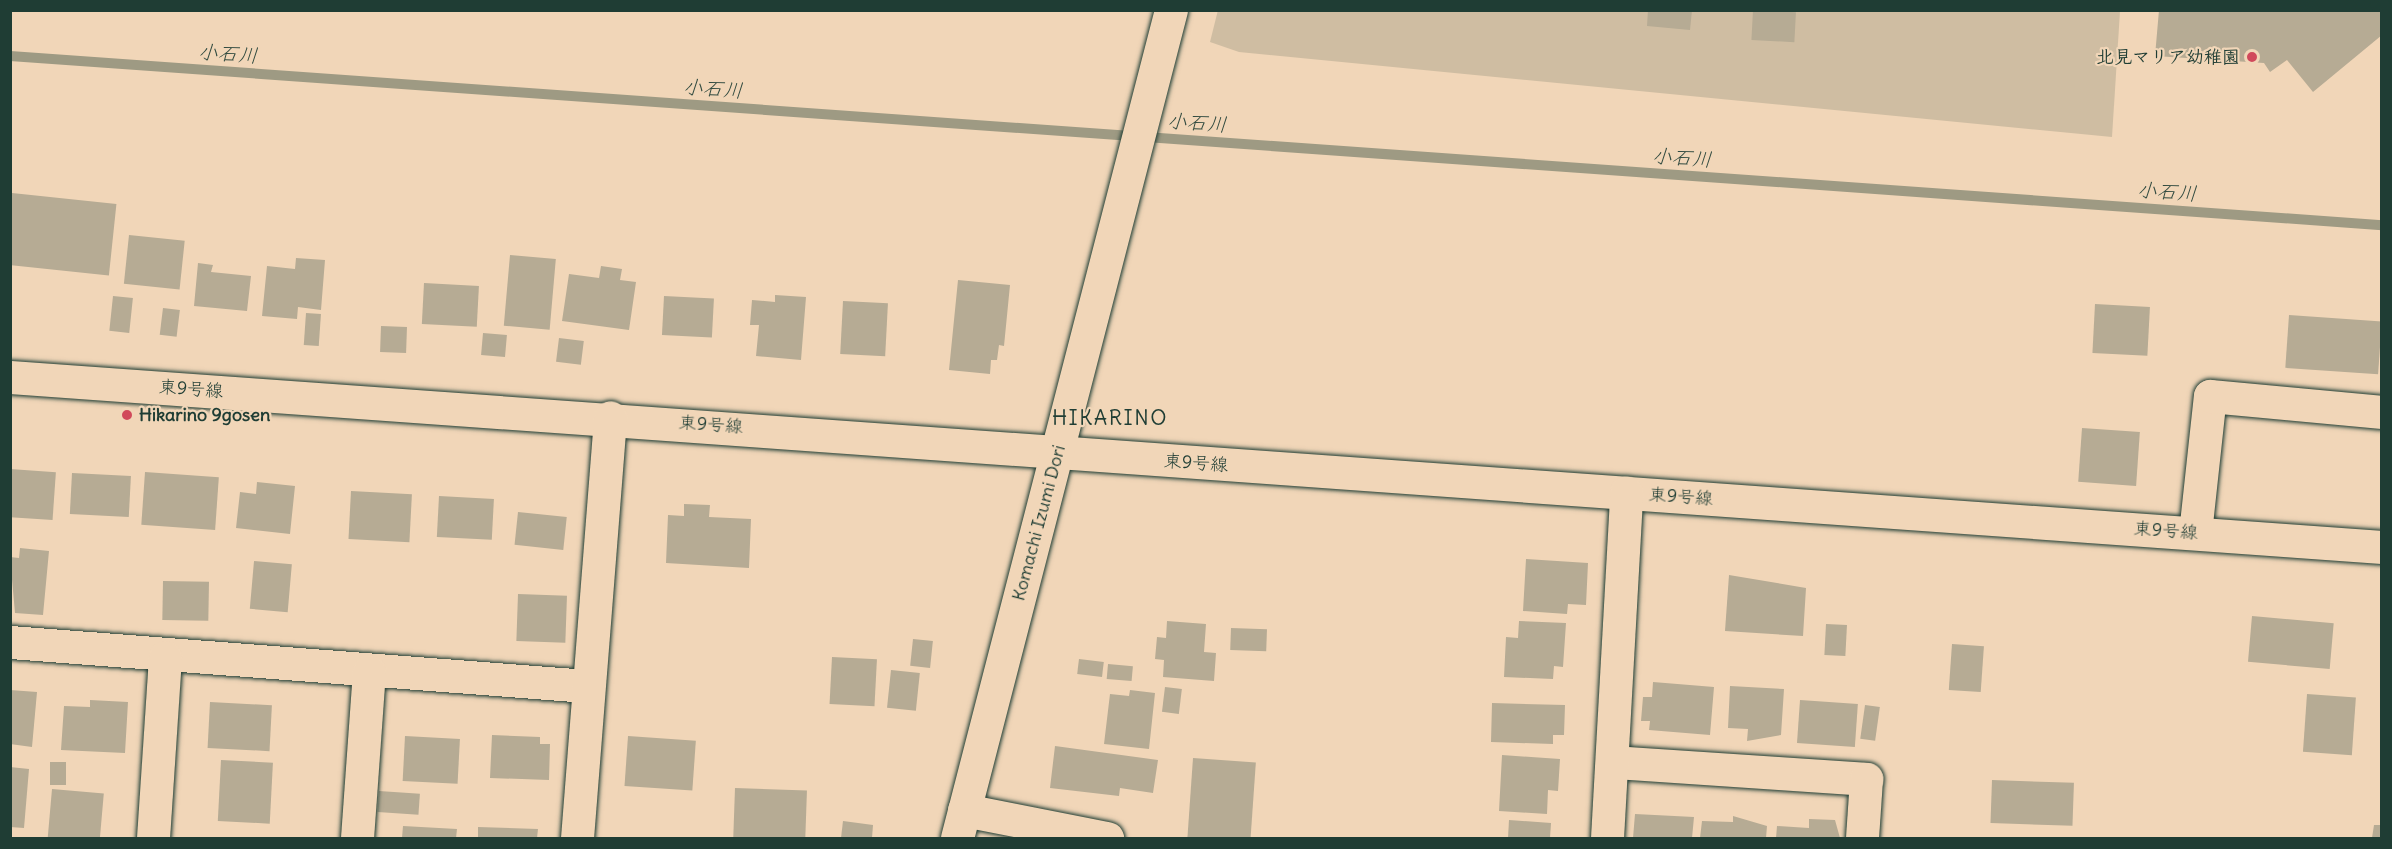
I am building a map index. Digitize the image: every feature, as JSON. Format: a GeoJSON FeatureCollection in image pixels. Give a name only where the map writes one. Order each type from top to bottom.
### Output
{"type":"FeatureCollection","features":[{"type":"Feature","properties":{"kind":"street","name":"Komachi Izumi Dori"},"geometry":{"type":"LineString","coordinates":[[960,824],[1171,10]]}},
{"type":"Feature","properties":{"kind":"street","name":"東9号線"},"geometry":{"type":"LineString","coordinates":[[10,377],[610,417],[1058,452],[2382,547]]}},
{"type":"Feature","properties":{"kind":"street"},"geometry":{"type":"LineString","coordinates":[[2194,533],[2210,396],[2382,412]]}},
{"type":"Feature","properties":{"kind":"street"},"geometry":{"type":"LineString","coordinates":[[577,838],[587,686],[610,417]]}},
{"type":"Feature","properties":{"kind":"street"},"geometry":{"type":"LineString","coordinates":[[1606,838],[1613,762],[1626,493]]}},
{"type":"Feature","properties":{"kind":"street"},"geometry":{"type":"LineString","coordinates":[[10,642],[165,657],[587,686]]}},
{"type":"Feature","properties":{"kind":"street"},"geometry":{"type":"LineString","coordinates":[[153,838],[165,657]]}},
{"type":"Feature","properties":{"kind":"street"},"geometry":{"type":"LineString","coordinates":[[357,838],[369,671]]}},
{"type":"Feature","properties":{"kind":"street"},"geometry":{"type":"LineString","coordinates":[[1613,762],[1866,779],[1862,838]]}},
{"type":"Feature","properties":{"kind":"street"},"geometry":{"type":"LineString","coordinates":[[960,824],[1107,838]]}},
{"type":"Feature","properties":{"kind":"shaded area"},"geometry":{"type":"Polygon","coordinates":[[[1218,10],[2120,11],[2112,137],[1239,52],[1210,42],[1218,10]]]}},
{"type":"Feature","properties":{"kind":"building"},"geometry":{"type":"Polygon","coordinates":[[[1648,10],[1692,10],[1690,30],[1647,26],[1648,10]]]}},
{"type":"Feature","properties":{"kind":"building"},"geometry":{"type":"Polygon","coordinates":[[[1753,10],[1796,12],[1794,42],[1751,40],[1753,10]]]}},
{"type":"Feature","properties":{"kind":"building"},"geometry":{"type":"Polygon","coordinates":[[[2159,10],[2382,10],[2382,35],[2313,92],[2287,60],[2270,72],[2264,63],[2155,56],[2159,10]]]}},
{"type":"Feature","properties":{"kind":"building"},"geometry":{"type":"Polygon","coordinates":[[[12,193],[116,204],[109,276],[10,265],[12,193]]]}},
{"type":"Feature","properties":{"kind":"building"},"geometry":{"type":"Polygon","coordinates":[[[129,235],[185,241],[180,290],[124,284],[129,235]]]}},
{"type":"Feature","properties":{"kind":"building"},"geometry":{"type":"Polygon","coordinates":[[[510,255],[556,259],[550,330],[504,326],[510,255]]]}},
{"type":"Feature","properties":{"kind":"building"},"geometry":{"type":"Polygon","coordinates":[[[296,258],[325,260],[321,310],[298,307],[297,319],[262,316],[267,266],[295,269],[296,258]]]}},
{"type":"Feature","properties":{"kind":"building"},"geometry":{"type":"Polygon","coordinates":[[[198,263],[213,265],[211,272],[251,276],[247,311],[194,306],[198,263]]]}},
{"type":"Feature","properties":{"kind":"building"},"geometry":{"type":"Polygon","coordinates":[[[601,266],[622,269],[620,280],[636,282],[629,330],[562,321],[569,274],[599,278],[601,266]]]}},
{"type":"Feature","properties":{"kind":"building"},"geometry":{"type":"Polygon","coordinates":[[[958,280],[1010,285],[1004,346],[999,345],[997,360],[991,360],[990,374],[949,370],[958,280]]]}},
{"type":"Feature","properties":{"kind":"building"},"geometry":{"type":"Polygon","coordinates":[[[424,283],[479,286],[477,327],[422,324],[424,283]]]}},
{"type":"Feature","properties":{"kind":"building"},"geometry":{"type":"Polygon","coordinates":[[[775,295],[806,297],[801,360],[756,356],[759,325],[750,325],[752,300],[775,302],[775,295]]]}},
{"type":"Feature","properties":{"kind":"building"},"geometry":{"type":"Polygon","coordinates":[[[113,296],[133,298],[129,333],[109,331],[113,296]]]}},
{"type":"Feature","properties":{"kind":"building"},"geometry":{"type":"Polygon","coordinates":[[[664,296],[714,299],[712,338],[662,335],[664,296]]]}},
{"type":"Feature","properties":{"kind":"building"},"geometry":{"type":"Polygon","coordinates":[[[843,301],[888,303],[885,356],[840,354],[843,301]]]}},
{"type":"Feature","properties":{"kind":"building"},"geometry":{"type":"Polygon","coordinates":[[[2095,304],[2150,307],[2147,356],[2092,353],[2095,304]]]}},
{"type":"Feature","properties":{"kind":"building"},"geometry":{"type":"Polygon","coordinates":[[[163,308],[180,310],[177,337],[160,335],[163,308]]]}},
{"type":"Feature","properties":{"kind":"building"},"geometry":{"type":"Polygon","coordinates":[[[306,313],[321,314],[319,346],[304,345],[306,313]]]}},
{"type":"Feature","properties":{"kind":"building"},"geometry":{"type":"Polygon","coordinates":[[[2289,315],[2382,321],[2378,374],[2285,368],[2289,315]]]}},
{"type":"Feature","properties":{"kind":"building"},"geometry":{"type":"Polygon","coordinates":[[[381,326],[407,327],[406,353],[380,352],[381,326]]]}},
{"type":"Feature","properties":{"kind":"building"},"geometry":{"type":"Polygon","coordinates":[[[483,333],[507,335],[505,357],[481,355],[483,333]]]}},
{"type":"Feature","properties":{"kind":"building"},"geometry":{"type":"Polygon","coordinates":[[[559,338],[584,341],[581,365],[556,362],[559,338]]]}},
{"type":"Feature","properties":{"kind":"building"},"geometry":{"type":"Polygon","coordinates":[[[2082,428],[2140,432],[2136,486],[2078,482],[2082,428]]]}},
{"type":"Feature","properties":{"kind":"building"},"geometry":{"type":"Polygon","coordinates":[[[10,469],[56,472],[53,520],[10,517],[10,469]]]}},
{"type":"Feature","properties":{"kind":"building"},"geometry":{"type":"Polygon","coordinates":[[[145,472],[219,477],[215,530],[141,525],[145,472]]]}},
{"type":"Feature","properties":{"kind":"building"},"geometry":{"type":"Polygon","coordinates":[[[72,473],[131,476],[129,517],[70,514],[72,473]]]}},
{"type":"Feature","properties":{"kind":"building"},"geometry":{"type":"Polygon","coordinates":[[[257,482],[295,486],[290,534],[236,528],[240,492],[256,494],[257,482]]]}},
{"type":"Feature","properties":{"kind":"building"},"geometry":{"type":"Polygon","coordinates":[[[351,491],[412,494],[409,542],[348,539],[351,491]]]}},
{"type":"Feature","properties":{"kind":"building"},"geometry":{"type":"Polygon","coordinates":[[[439,496],[494,499],[492,540],[437,537],[439,496]]]}},
{"type":"Feature","properties":{"kind":"building"},"geometry":{"type":"Polygon","coordinates":[[[684,504],[710,505],[709,517],[751,519],[749,568],[666,563],[668,515],[684,516],[684,504]]]}},
{"type":"Feature","properties":{"kind":"building"},"geometry":{"type":"Polygon","coordinates":[[[518,512],[567,517],[563,550],[515,545],[518,512]]]}},
{"type":"Feature","properties":{"kind":"building"},"geometry":{"type":"Polygon","coordinates":[[[20,548],[49,551],[43,615],[15,613],[10,557],[19,558],[20,548]]]}},
{"type":"Feature","properties":{"kind":"building"},"geometry":{"type":"Polygon","coordinates":[[[1526,559],[1588,563],[1586,605],[1568,604],[1567,614],[1523,611],[1526,559]]]}},
{"type":"Feature","properties":{"kind":"building"},"geometry":{"type":"Polygon","coordinates":[[[254,561],[292,564],[288,612],[250,609],[254,561]]]}},
{"type":"Feature","properties":{"kind":"building"},"geometry":{"type":"Polygon","coordinates":[[[1729,575],[1806,588],[1803,636],[1725,631],[1729,575]]]}},
{"type":"Feature","properties":{"kind":"building"},"geometry":{"type":"Polygon","coordinates":[[[163,581],[209,582],[208,621],[162,620],[163,581]]]}},
{"type":"Feature","properties":{"kind":"building"},"geometry":{"type":"Polygon","coordinates":[[[518,594],[567,596],[565,643],[516,641],[518,594]]]}},
{"type":"Feature","properties":{"kind":"building"},"geometry":{"type":"Polygon","coordinates":[[[2252,616],[2334,623],[2330,669],[2248,662],[2252,616]]]}},
{"type":"Feature","properties":{"kind":"building"},"geometry":{"type":"Polygon","coordinates":[[[1167,621],[1206,624],[1204,652],[1216,653],[1214,681],[1163,677],[1164,660],[1155,659],[1157,637],[1166,638],[1167,621]]]}},
{"type":"Feature","properties":{"kind":"building"},"geometry":{"type":"Polygon","coordinates":[[[1519,621],[1566,623],[1563,667],[1554,666],[1553,679],[1504,677],[1506,637],[1518,638],[1519,621]]]}},
{"type":"Feature","properties":{"kind":"building"},"geometry":{"type":"Polygon","coordinates":[[[1826,624],[1847,625],[1845,656],[1824,655],[1826,624]]]}},
{"type":"Feature","properties":{"kind":"building"},"geometry":{"type":"Polygon","coordinates":[[[1231,628],[1267,629],[1266,651],[1230,650],[1231,628]]]}},
{"type":"Feature","properties":{"kind":"building"},"geometry":{"type":"Polygon","coordinates":[[[913,639],[933,641],[930,668],[910,666],[913,639]]]}},
{"type":"Feature","properties":{"kind":"building"},"geometry":{"type":"Polygon","coordinates":[[[1952,644],[1984,646],[1981,692],[1949,690],[1952,644]]]}},
{"type":"Feature","properties":{"kind":"building"},"geometry":{"type":"Polygon","coordinates":[[[832,657],[877,659],[874,706],[830,704],[832,657]]]}},
{"type":"Feature","properties":{"kind":"building"},"geometry":{"type":"Polygon","coordinates":[[[1079,659],[1104,662],[1102,677],[1077,674],[1079,659]]]}},
{"type":"Feature","properties":{"kind":"building"},"geometry":{"type":"Polygon","coordinates":[[[1108,664],[1133,666],[1132,681],[1107,679],[1108,664]]]}},
{"type":"Feature","properties":{"kind":"building"},"geometry":{"type":"Polygon","coordinates":[[[891,670],[920,673],[916,711],[887,708],[891,670]]]}},
{"type":"Feature","properties":{"kind":"building"},"geometry":{"type":"Polygon","coordinates":[[[1653,682],[1714,687],[1710,735],[1649,730],[1650,721],[1641,721],[1643,697],[1652,697],[1653,682]]]}},
{"type":"Feature","properties":{"kind":"building"},"geometry":{"type":"Polygon","coordinates":[[[1730,686],[1784,689],[1781,735],[1747,741],[1748,729],[1728,728],[1730,686]]]}},
{"type":"Feature","properties":{"kind":"building"},"geometry":{"type":"Polygon","coordinates":[[[1165,687],[1182,689],[1179,714],[1162,712],[1165,687]]]}},
{"type":"Feature","properties":{"kind":"building"},"geometry":{"type":"Polygon","coordinates":[[[10,690],[37,692],[32,747],[10,744],[10,690]]]}},
{"type":"Feature","properties":{"kind":"building"},"geometry":{"type":"Polygon","coordinates":[[[1130,690],[1155,693],[1149,749],[1104,744],[1110,694],[1129,696],[1130,690]]]}},
{"type":"Feature","properties":{"kind":"building"},"geometry":{"type":"Polygon","coordinates":[[[2307,694],[2356,697],[2352,755],[2303,752],[2307,694]]]}},
{"type":"Feature","properties":{"kind":"building"},"geometry":{"type":"Polygon","coordinates":[[[90,700],[128,702],[125,753],[61,750],[64,706],[90,707],[90,700]]]}},
{"type":"Feature","properties":{"kind":"building"},"geometry":{"type":"Polygon","coordinates":[[[1800,700],[1858,704],[1855,747],[1797,743],[1800,700]]]}},
{"type":"Feature","properties":{"kind":"building"},"geometry":{"type":"Polygon","coordinates":[[[210,702],[272,705],[270,751],[208,748],[210,702]]]}},
{"type":"Feature","properties":{"kind":"building"},"geometry":{"type":"Polygon","coordinates":[[[1492,703],[1565,705],[1564,735],[1553,735],[1553,744],[1491,742],[1492,703]]]}},
{"type":"Feature","properties":{"kind":"building"},"geometry":{"type":"Polygon","coordinates":[[[1865,705],[1880,707],[1875,741],[1860,739],[1865,705]]]}},
{"type":"Feature","properties":{"kind":"building"},"geometry":{"type":"Polygon","coordinates":[[[492,735],[540,737],[540,744],[550,744],[549,780],[490,778],[492,735]]]}},
{"type":"Feature","properties":{"kind":"building"},"geometry":{"type":"Polygon","coordinates":[[[405,736],[460,739],[458,784],[403,781],[405,736]]]}},
{"type":"Feature","properties":{"kind":"building"},"geometry":{"type":"Polygon","coordinates":[[[628,736],[696,741],[692,791],[625,786],[628,736]]]}},
{"type":"Feature","properties":{"kind":"building"},"geometry":{"type":"Polygon","coordinates":[[[1055,746],[1158,760],[1153,793],[1120,788],[1119,796],[1050,788],[1055,746]]]}},
{"type":"Feature","properties":{"kind":"building"},"geometry":{"type":"Polygon","coordinates":[[[1502,755],[1560,759],[1558,791],[1548,790],[1547,814],[1499,811],[1502,755]]]}},
{"type":"Feature","properties":{"kind":"building"},"geometry":{"type":"Polygon","coordinates":[[[1193,758],[1256,762],[1251,838],[1187,838],[1193,758]]]}},
{"type":"Feature","properties":{"kind":"building"},"geometry":{"type":"Polygon","coordinates":[[[221,760],[273,763],[270,824],[218,821],[221,760]]]}},
{"type":"Feature","properties":{"kind":"building"},"geometry":{"type":"Polygon","coordinates":[[[50,762],[66,762],[66,785],[50,785],[50,762]]]}},
{"type":"Feature","properties":{"kind":"building"},"geometry":{"type":"Polygon","coordinates":[[[10,767],[29,769],[24,828],[10,827],[10,767]]]}},
{"type":"Feature","properties":{"kind":"building"},"geometry":{"type":"Polygon","coordinates":[[[1992,780],[2074,783],[2072,826],[1990,823],[1992,780]]]}},
{"type":"Feature","properties":{"kind":"building"},"geometry":{"type":"Polygon","coordinates":[[[735,788],[807,791],[805,838],[733,837],[735,788]]]}},
{"type":"Feature","properties":{"kind":"building"},"geometry":{"type":"Polygon","coordinates":[[[52,789],[104,794],[100,838],[48,838],[52,789]]]}},
{"type":"Feature","properties":{"kind":"building"},"geometry":{"type":"Polygon","coordinates":[[[379,791],[420,794],[418,815],[378,812],[379,791]]]}},
{"type":"Feature","properties":{"kind":"building"},"geometry":{"type":"Polygon","coordinates":[[[1635,814],[1694,817],[1692,838],[1633,838],[1635,814]]]}},
{"type":"Feature","properties":{"kind":"building"},"geometry":{"type":"Polygon","coordinates":[[[1733,816],[1767,826],[1766,838],[1700,838],[1702,821],[1733,822],[1733,816]]]}},
{"type":"Feature","properties":{"kind":"building"},"geometry":{"type":"Polygon","coordinates":[[[1809,819],[1835,820],[1840,838],[1776,838],[1777,826],[1809,828],[1809,819]]]}},
{"type":"Feature","properties":{"kind":"building"},"geometry":{"type":"Polygon","coordinates":[[[1509,820],[1551,823],[1550,838],[1508,838],[1509,820]]]}},
{"type":"Feature","properties":{"kind":"building"},"geometry":{"type":"Polygon","coordinates":[[[843,821],[873,825],[872,838],[841,838],[843,821]]]}},
{"type":"Feature","properties":{"kind":"building"},"geometry":{"type":"Polygon","coordinates":[[[2374,825],[2382,825],[2382,838],[2372,838],[2374,825]]]}},
{"type":"Feature","properties":{"kind":"building"},"geometry":{"type":"Polygon","coordinates":[[[403,826],[457,829],[456,838],[402,838],[403,826]]]}},
{"type":"Feature","properties":{"kind":"building"},"geometry":{"type":"Polygon","coordinates":[[[478,827],[538,829],[537,838],[478,838],[478,827]]]}},
{"type":"Feature","properties":{"kind":"waterway","name":"小石川"},"geometry":{"type":"LineString","coordinates":[[10,56],[2382,225]]}},
{"type":"Feature","properties":{"kind":"place","name":"北見マリア幼稚園"},"geometry":{"type":"Point","coordinates":[2252,57]}},
{"type":"Feature","properties":{"kind":"place","name":"Hikarino 9gosen"},"geometry":{"type":"Point","coordinates":[127,415]}},
{"type":"Feature","properties":{"kind":"district","name":"HIKARINO"},"geometry":{"type":"Point","coordinates":[1110,418]}}]}
